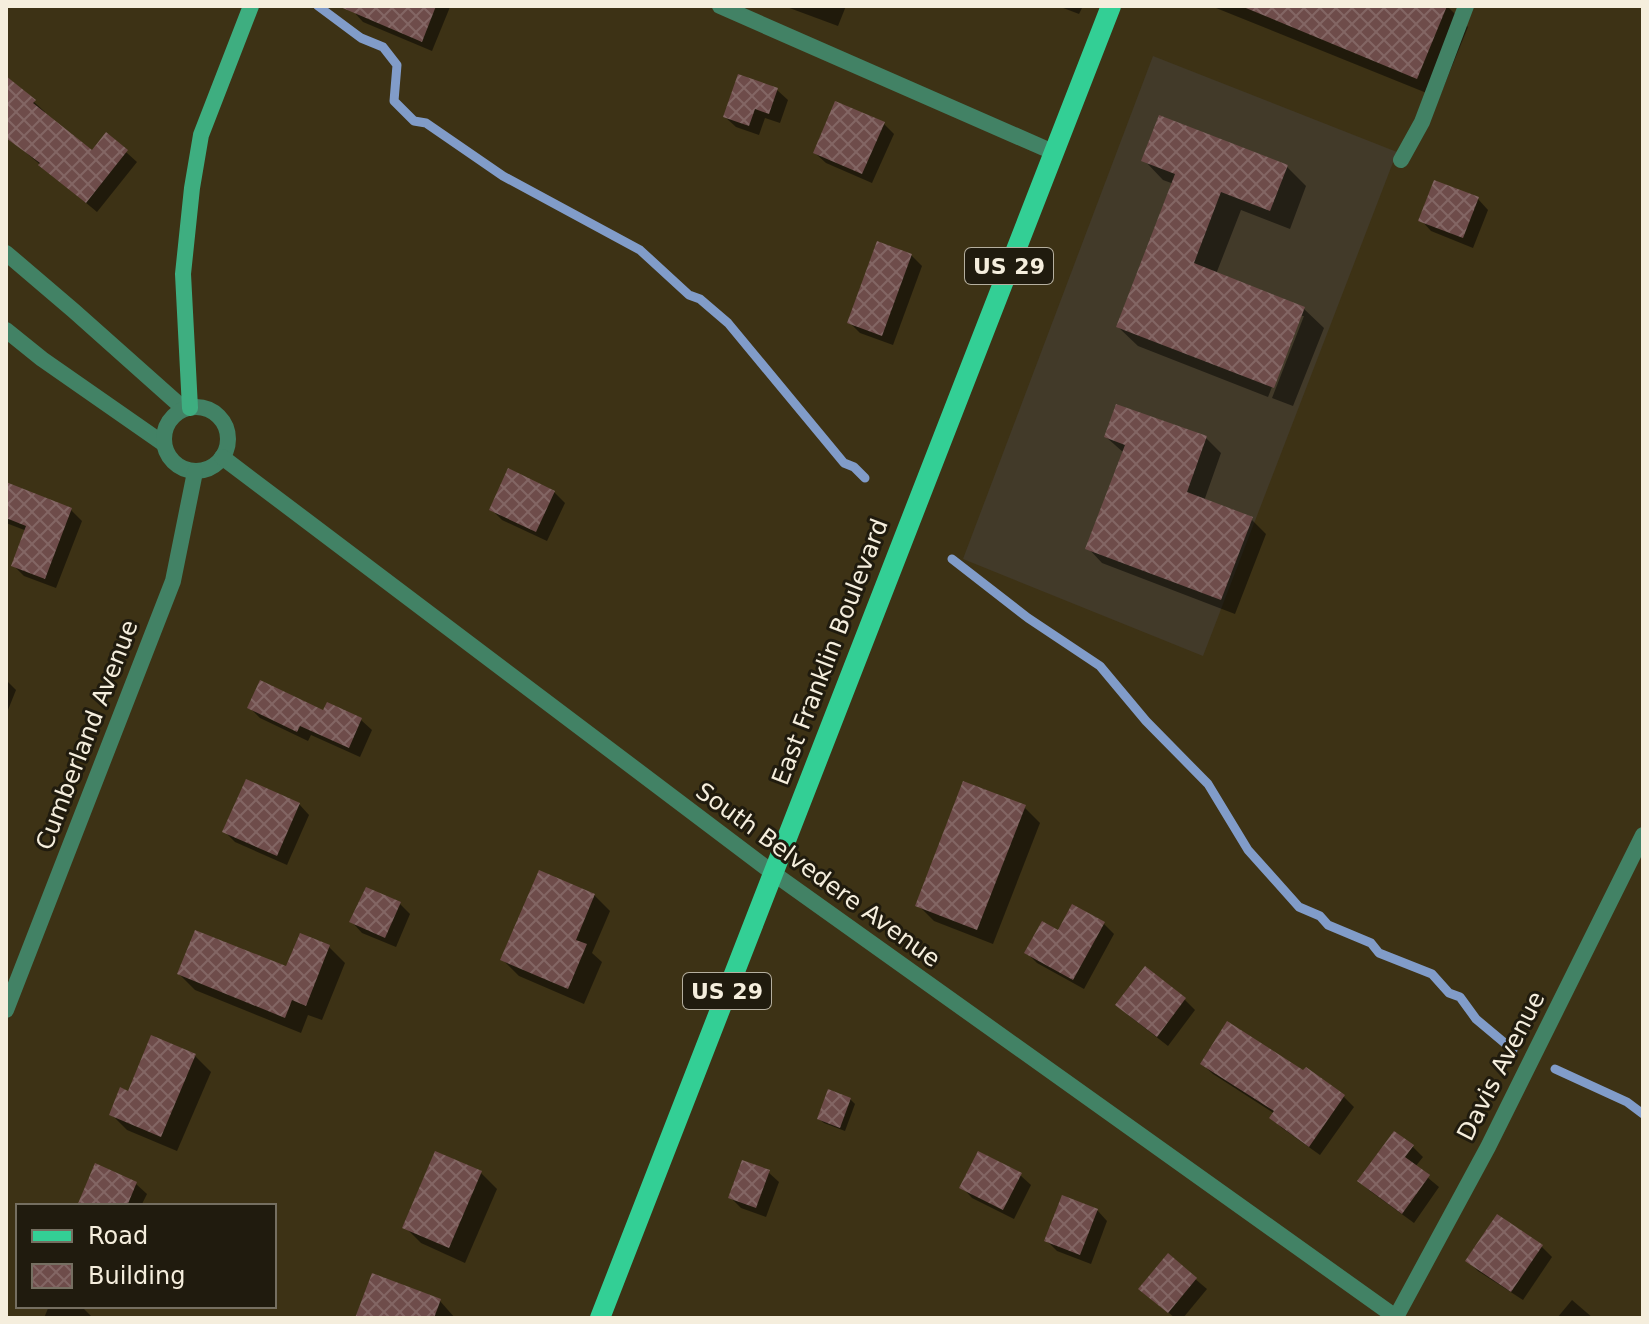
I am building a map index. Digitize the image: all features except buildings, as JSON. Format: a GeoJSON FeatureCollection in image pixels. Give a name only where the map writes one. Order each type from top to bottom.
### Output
{"type":"FeatureCollection","features":[{"type":"Feature","properties":{"kind":"main road","name":"East Franklin Boulevard"},"geometry":{"type":"LineString","coordinates":[[600,1318],[1111,6]]}},
{"type":"Feature","properties":{"kind":"street"},"geometry":{"type":"LineString","coordinates":[[187,409],[183,274],[192,188],[201,135],[251,6]]}},
{"type":"Feature","properties":{"kind":"street"},"geometry":{"type":"LineString","coordinates":[[720,6],[1053,152]]}},
{"type":"Feature","properties":{"kind":"street"},"geometry":{"type":"LineString","coordinates":[[1401,160],[1422,122],[1466,6]]}},
{"type":"Feature","properties":{"kind":"street"},"geometry":{"type":"LineString","coordinates":[[6,253],[187,409]]}},
{"type":"Feature","properties":{"kind":"street"},"geometry":{"type":"LineString","coordinates":[[6,330],[42,359],[164,444]]}},
{"type":"Feature","properties":{"kind":"street"},"geometry":{"type":"LineString","coordinates":[[204,408],[213,412],[226,428],[227,448],[215,465],[205,470],[186,470],[171,460],[164,444],[168,423],[187,409],[204,408]]}},
{"type":"Feature","properties":{"kind":"street","name":"South Belvedere Avenue"},"geometry":{"type":"LineString","coordinates":[[222,457],[773,873],[1396,1317]]}},
{"type":"Feature","properties":{"kind":"street","name":"Cumberland Avenue"},"geometry":{"type":"LineString","coordinates":[[6,1010],[173,581],[195,472]]}},
{"type":"Feature","properties":{"kind":"street","name":"Davis Avenue"},"geometry":{"type":"LineString","coordinates":[[1396,1317],[1488,1147],[1643,835]]}},
{"type":"Feature","properties":{"kind":"shaded area"},"geometry":{"type":"Polygon","coordinates":[[[1153,56],[1397,152],[1203,656],[963,559],[1153,56]]]}},
{"type":"Feature","properties":{"kind":"waterway"},"geometry":{"type":"LineString","coordinates":[[318,6],[361,38],[383,47],[397,65],[394,101],[414,121],[426,123],[503,176],[640,250],[689,295],[700,299],[728,323],[844,463],[854,467],[865,478]]}},
{"type":"Feature","properties":{"kind":"waterway"},"geometry":{"type":"LineString","coordinates":[[952,559],[1028,618],[1100,666],[1146,721],[1208,784],[1248,850],[1299,907],[1320,916],[1328,925],[1371,943],[1379,953],[1432,974],[1449,993],[1460,997],[1476,1019],[1513,1050]]}},
{"type":"Feature","properties":{"kind":"waterway"},"geometry":{"type":"LineString","coordinates":[[1555,1069],[1627,1102],[1643,1114]]}}]}
